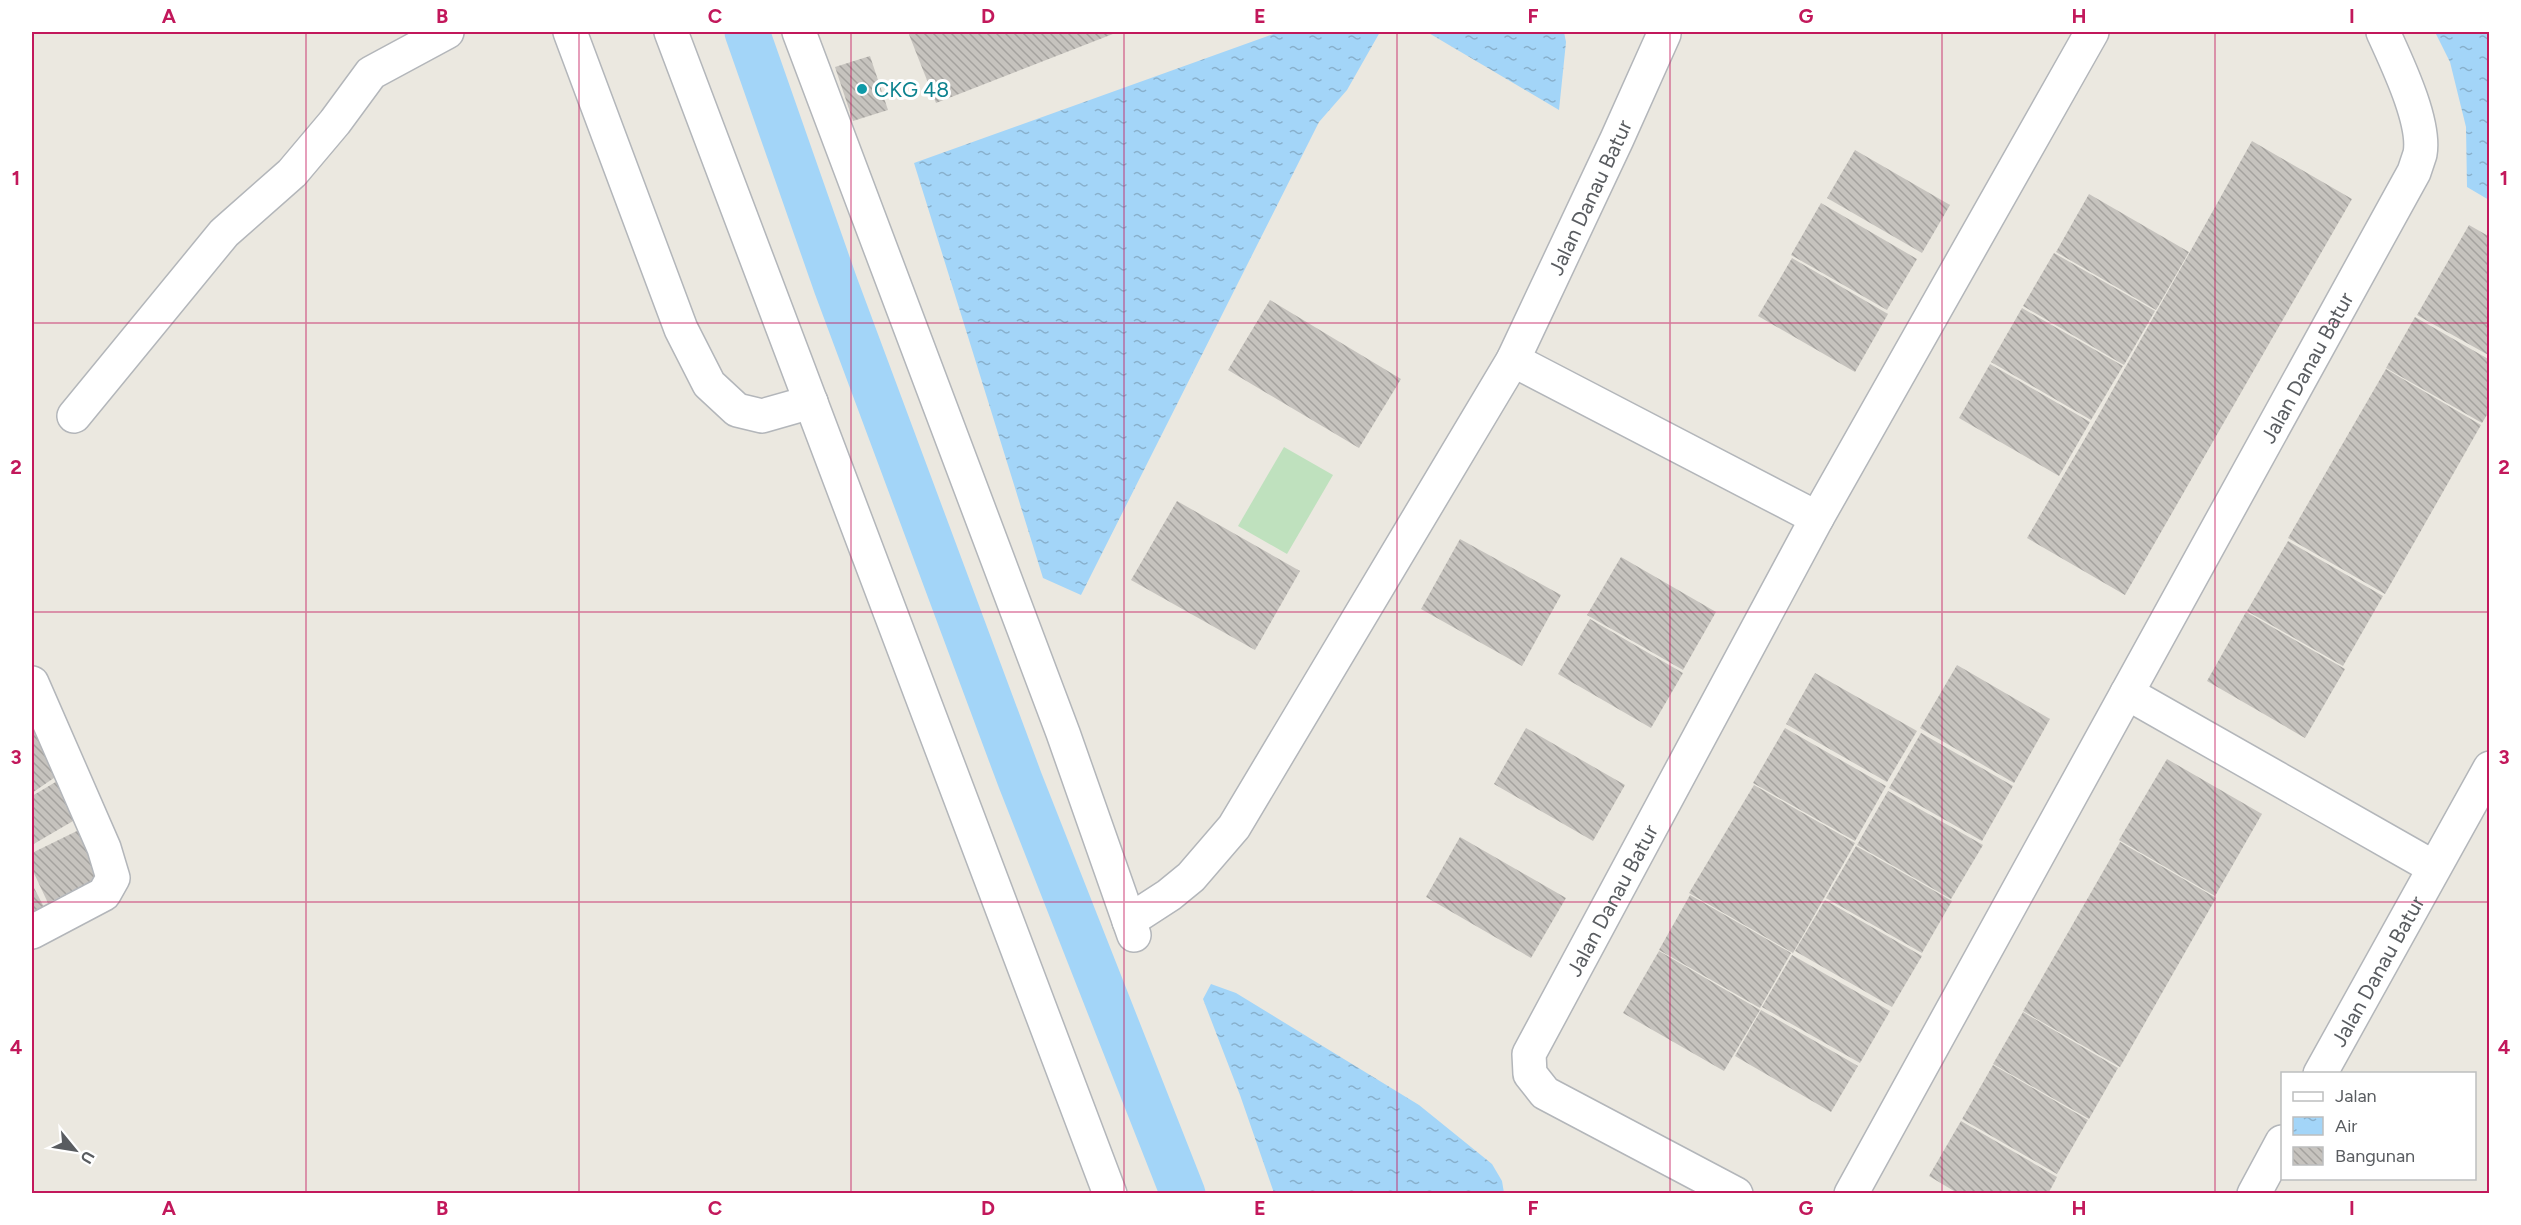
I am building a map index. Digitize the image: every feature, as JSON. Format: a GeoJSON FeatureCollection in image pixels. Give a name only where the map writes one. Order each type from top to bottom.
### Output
{"type":"FeatureCollection","features":[{"type":"Feature","properties":{"kind":"street"},"geometry":{"type":"LineString","coordinates":[[74,416],[224,233],[292,173],[335,122],[371,74],[447,32]]}},
{"type":"Feature","properties":{"kind":"street"},"geometry":{"type":"LineString","coordinates":[[570,32],[681,329],[709,384],[737,410],[762,416],[811,402]]}},
{"type":"Feature","properties":{"kind":"street"},"geometry":{"type":"LineString","coordinates":[[671,32],[1110,1194]]}},
{"type":"Feature","properties":{"kind":"street","name":"Jalan Danau Batur"},"geometry":{"type":"LineString","coordinates":[[800,32],[1063,733],[1131,928],[1191,877],[1234,827],[1513,360],[1664,34]]}},
{"type":"Feature","properties":{"kind":"street","name":"Jalan Danau Batur"},"geometry":{"type":"LineString","coordinates":[[1736,1194],[1545,1093],[1530,1074],[1529,1054],[1817,518],[2092,32]]}},
{"type":"Feature","properties":{"kind":"street","name":"Jalan Danau Batur"},"geometry":{"type":"LineString","coordinates":[[1851,1194],[2414,172],[2420,152],[2416,119],[2400,69],[2383,32]]}},
{"type":"Feature","properties":{"kind":"street"},"geometry":{"type":"LineString","coordinates":[[1513,360],[1817,518]]}},
{"type":"Feature","properties":{"kind":"street"},"geometry":{"type":"LineString","coordinates":[[2127,693],[2433,867]]}},
{"type":"Feature","properties":{"kind":"street"},"geometry":{"type":"LineString","coordinates":[[32,932],[104,894],[113,878],[104,848],[35,702]]}},
{"type":"Feature","properties":{"kind":"street","name":"Jalan Danau Batur"},"geometry":{"type":"LineString","coordinates":[[2321,1072],[2490,768]]}},
{"type":"Feature","properties":{"kind":"street"},"geometry":{"type":"LineString","coordinates":[[2254,1194],[2281,1146]]}},
{"type":"Feature","properties":{"kind":"green space"},"geometry":{"type":"Polygon","coordinates":[[[1284,447],[1333,475],[1287,554],[1238,526],[1284,447]]]}},
{"type":"Feature","properties":{"kind":"water"},"geometry":{"type":"Polygon","coordinates":[[[1279,32],[1380,32],[1347,90],[1319,122],[1081,595],[1043,578],[914,163],[1279,32]]]}},
{"type":"Feature","properties":{"kind":"water"},"geometry":{"type":"Polygon","coordinates":[[[1427,32],[1564,32],[1566,42],[1559,110],[1427,32]]]}},
{"type":"Feature","properties":{"kind":"water"},"geometry":{"type":"Polygon","coordinates":[[[2435,32],[2489,32],[2489,200],[2467,187],[2466,127],[2450,62],[2435,32]]]}},
{"type":"Feature","properties":{"kind":"water"},"geometry":{"type":"Polygon","coordinates":[[[1211,984],[1236,993],[1419,1105],[1492,1164],[1502,1181],[1504,1193],[1274,1193],[1203,999],[1211,984]]]}},
{"type":"Feature","properties":{"kind":"building"},"geometry":{"type":"Polygon","coordinates":[[[908,32],[1118,32],[936,103],[908,32]]]}},
{"type":"Feature","properties":{"kind":"building","name":"CKG 48"},"geometry":{"type":"Polygon","coordinates":[[[870,56],[888,110],[853,121],[835,67],[870,56]]]}},
{"type":"Feature","properties":{"kind":"building"},"geometry":{"type":"Polygon","coordinates":[[[2252,141],[2352,199],[2125,595],[2027,538],[2252,141]]]}},
{"type":"Feature","properties":{"kind":"building"},"geometry":{"type":"Polygon","coordinates":[[[1855,150],[1950,205],[1922,253],[1827,198],[1855,150]]]}},
{"type":"Feature","properties":{"kind":"building"},"geometry":{"type":"Polygon","coordinates":[[[2089,194],[2189,252],[2156,310],[2056,252],[2089,194]]]}},
{"type":"Feature","properties":{"kind":"building"},"geometry":{"type":"Polygon","coordinates":[[[1821,203],[1917,259],[1887,310],[1791,255],[1821,203]]]}},
{"type":"Feature","properties":{"kind":"building"},"geometry":{"type":"Polygon","coordinates":[[[2469,225],[2490,237],[2490,356],[2417,315],[2469,225]]]}},
{"type":"Feature","properties":{"kind":"building"},"geometry":{"type":"Polygon","coordinates":[[[2054,253],[2155,311],[2124,365],[2023,306],[2054,253]]]}},
{"type":"Feature","properties":{"kind":"building"},"geometry":{"type":"Polygon","coordinates":[[[1792,258],[1888,314],[1855,372],[1758,316],[1792,258]]]}},
{"type":"Feature","properties":{"kind":"building"},"geometry":{"type":"Polygon","coordinates":[[[1270,300],[1401,379],[1359,448],[1228,370],[1270,300]]]}},
{"type":"Feature","properties":{"kind":"building"},"geometry":{"type":"Polygon","coordinates":[[[2022,308],[2123,366],[2091,420],[1991,362],[2022,308]]]}},
{"type":"Feature","properties":{"kind":"building"},"geometry":{"type":"Polygon","coordinates":[[[2415,317],[2490,360],[2490,410],[2482,423],[2386,368],[2415,317]]]}},
{"type":"Feature","properties":{"kind":"building"},"geometry":{"type":"Polygon","coordinates":[[[1990,364],[2090,422],[2059,476],[1959,418],[1990,364]]]}},
{"type":"Feature","properties":{"kind":"building"},"geometry":{"type":"Polygon","coordinates":[[[2386,369],[2481,425],[2385,594],[2288,538],[2386,369]]]}},
{"type":"Feature","properties":{"kind":"building"},"geometry":{"type":"Polygon","coordinates":[[[1177,501],[1300,571],[1255,650],[1131,580],[1177,501]]]}},
{"type":"Feature","properties":{"kind":"building"},"geometry":{"type":"Polygon","coordinates":[[[1460,539],[1561,595],[1522,666],[1421,609],[1460,539]]]}},
{"type":"Feature","properties":{"kind":"building"},"geometry":{"type":"Polygon","coordinates":[[[2288,541],[2383,596],[2343,666],[2247,611],[2288,541]]]}},
{"type":"Feature","properties":{"kind":"building"},"geometry":{"type":"Polygon","coordinates":[[[1621,557],[1716,612],[1683,670],[1587,615],[1621,557]]]}},
{"type":"Feature","properties":{"kind":"building"},"geometry":{"type":"Polygon","coordinates":[[[2246,612],[2345,669],[2305,738],[2207,681],[2246,612]]]}},
{"type":"Feature","properties":{"kind":"building"},"geometry":{"type":"Polygon","coordinates":[[[1590,619],[1683,673],[1651,728],[1558,674],[1590,619]]]}},
{"type":"Feature","properties":{"kind":"building"},"geometry":{"type":"Polygon","coordinates":[[[1957,665],[2050,719],[2014,783],[1920,728],[1957,665]]]}},
{"type":"Feature","properties":{"kind":"building"},"geometry":{"type":"Polygon","coordinates":[[[1815,673],[1917,731],[1887,782],[1786,724],[1815,673]]]}},
{"type":"Feature","properties":{"kind":"building"},"geometry":{"type":"Polygon","coordinates":[[[37,722],[67,769],[32,793],[32,725],[37,722]]]}},
{"type":"Feature","properties":{"kind":"building"},"geometry":{"type":"Polygon","coordinates":[[[1526,728],[1625,785],[1593,841],[1494,784],[1526,728]]]}},
{"type":"Feature","properties":{"kind":"building"},"geometry":{"type":"Polygon","coordinates":[[[1785,728],[1886,786],[1855,841],[1753,783],[1785,728]]]}},
{"type":"Feature","properties":{"kind":"building"},"geometry":{"type":"Polygon","coordinates":[[[1921,733],[2013,786],[1982,841],[1889,788],[1921,733]]]}},
{"type":"Feature","properties":{"kind":"building"},"geometry":{"type":"Polygon","coordinates":[[[2167,759],[2262,814],[2215,896],[2119,840],[2167,759]]]}},
{"type":"Feature","properties":{"kind":"building"},"geometry":{"type":"Polygon","coordinates":[[[64,777],[85,814],[32,845],[32,796],[64,777]]]}},
{"type":"Feature","properties":{"kind":"building"},"geometry":{"type":"Polygon","coordinates":[[[1754,785],[1855,843],[1793,953],[1689,893],[1754,785]]]}},
{"type":"Feature","properties":{"kind":"building"},"geometry":{"type":"Polygon","coordinates":[[[1888,791],[1983,845],[1951,899],[1857,845],[1888,791]]]}},
{"type":"Feature","properties":{"kind":"building"},"geometry":{"type":"Polygon","coordinates":[[[85,827],[108,873],[48,903],[32,869],[32,853],[85,827]]]}},
{"type":"Feature","properties":{"kind":"building"},"geometry":{"type":"Polygon","coordinates":[[[1460,837],[1566,898],[1531,958],[1426,897],[1460,837]]]}},
{"type":"Feature","properties":{"kind":"building"},"geometry":{"type":"Polygon","coordinates":[[[2120,842],[2216,898],[2120,1067],[2023,1011],[2120,842]]]}},
{"type":"Feature","properties":{"kind":"building"},"geometry":{"type":"Polygon","coordinates":[[[1856,846],[1952,901],[1922,953],[1826,898],[1856,846]]]}},
{"type":"Feature","properties":{"kind":"building"},"geometry":{"type":"Polygon","coordinates":[[[32,884],[46,911],[32,919],[32,884]]]}},
{"type":"Feature","properties":{"kind":"building"},"geometry":{"type":"Polygon","coordinates":[[[1690,895],[1791,953],[1760,1008],[1659,950],[1690,895]]]}},
{"type":"Feature","properties":{"kind":"building"},"geometry":{"type":"Polygon","coordinates":[[[1825,900],[1922,956],[1892,1007],[1795,951],[1825,900]]]}},
{"type":"Feature","properties":{"kind":"building"},"geometry":{"type":"Polygon","coordinates":[[[1659,951],[1760,1010],[1724,1071],[1623,1013],[1659,951]]]}},
{"type":"Feature","properties":{"kind":"building"},"geometry":{"type":"Polygon","coordinates":[[[1792,955],[1890,1011],[1860,1063],[1762,1007],[1792,955]]]}},
{"type":"Feature","properties":{"kind":"building"},"geometry":{"type":"Polygon","coordinates":[[[1761,1010],[1858,1066],[1831,1112],[1735,1056],[1761,1010]]]}},
{"type":"Feature","properties":{"kind":"building"},"geometry":{"type":"Polygon","coordinates":[[[2023,1012],[2118,1068],[2089,1119],[1993,1064],[2023,1012]]]}},
{"type":"Feature","properties":{"kind":"building"},"geometry":{"type":"Polygon","coordinates":[[[1993,1065],[2088,1120],[2057,1174],[1962,1119],[1993,1065]]]}},
{"type":"Feature","properties":{"kind":"building"},"geometry":{"type":"Polygon","coordinates":[[[1961,1121],[2057,1177],[2048,1194],[1959,1194],[1929,1176],[1961,1121]]]}},
{"type":"Feature","properties":{"kind":"waterway"},"geometry":{"type":"LineString","coordinates":[[747,32],[836,286],[1020,780],[1183,1194]]}},
{"type":"Feature","properties":{"kind":"place","name":"CKG 48"},"geometry":{"type":"Point","coordinates":[862,89]}}]}
